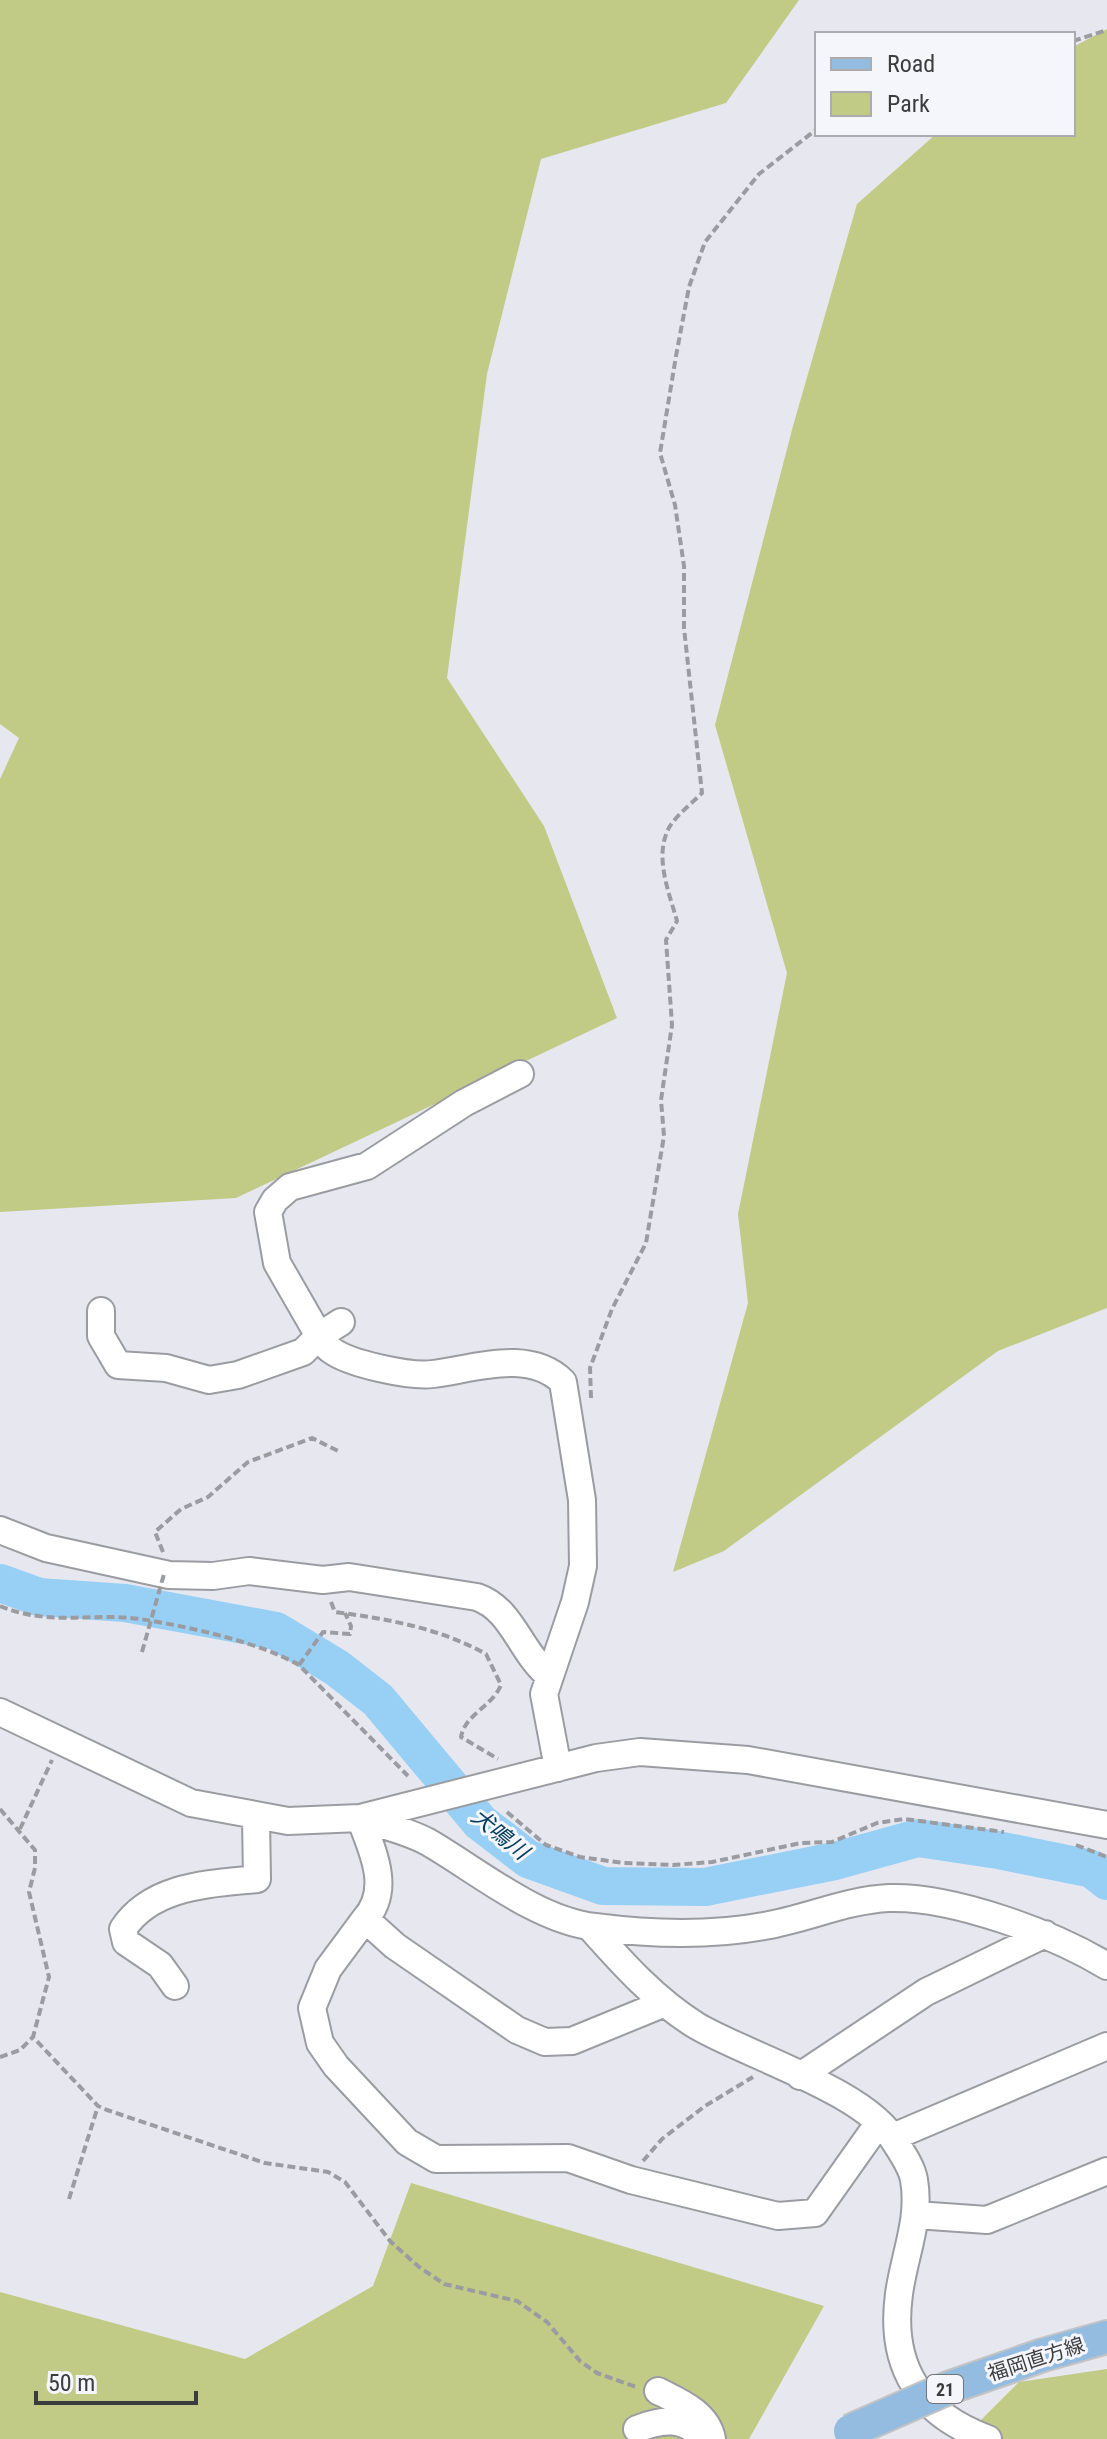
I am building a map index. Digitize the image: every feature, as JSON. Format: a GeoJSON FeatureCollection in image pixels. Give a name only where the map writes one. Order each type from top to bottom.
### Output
{"type":"FeatureCollection","features":[{"type":"Feature","properties":{"kind":"main road","name":"福岡直方線"},"geometry":{"type":"LineString","coordinates":[[842,2435],[948,2388],[1043,2355],[1107,2337]]}},
{"type":"Feature","properties":{"kind":"street"},"geometry":{"type":"LineString","coordinates":[[520,1074],[464,1103],[367,1166],[290,1187],[275,1200],[268,1212],[277,1263],[330,1329],[329,1349],[344,1357],[387,1369],[430,1375],[481,1364],[531,1366],[553,1371],[563,1382],[582,1500],[583,1566],[544,1694],[558,1768]]}},
{"type":"Feature","properties":{"kind":"street"},"geometry":{"type":"LineString","coordinates":[[101,1311],[101,1336],[118,1365],[166,1368],[209,1380],[238,1375],[303,1352],[330,1329]]}},
{"type":"Feature","properties":{"kind":"street"},"geometry":{"type":"LineString","coordinates":[[0,1530],[46,1548],[164,1565],[213,1576],[249,1571],[323,1580],[349,1577],[380,1580],[491,1602],[506,1618],[532,1662],[548,1675]]}},
{"type":"Feature","properties":{"kind":"street"},"geometry":{"type":"LineString","coordinates":[[0,1712],[191,1803],[256,1818],[315,1821],[360,1818],[558,1768],[640,1752],[748,1760],[1107,1825]]}},
{"type":"Feature","properties":{"kind":"street"},"geometry":{"type":"LineString","coordinates":[[175,1986],[160,1965],[126,1942],[123,1929],[132,1916],[155,1898],[208,1885],[257,1879],[256,1818]]}},
{"type":"Feature","properties":{"kind":"street"},"geometry":{"type":"LineString","coordinates":[[360,1818],[375,1860],[379,1884],[375,1907],[328,1969],[312,2008],[320,2043],[336,2066],[407,2142],[436,2159],[568,2158],[631,2180],[778,2216],[807,2215],[815,2213],[886,2131],[1107,2046]]}},
{"type":"Feature","properties":{"kind":"street"},"geometry":{"type":"LineString","coordinates":[[360,1818],[427,1841],[521,1901],[590,1927],[715,1931],[765,1926],[837,1907],[890,1898],[947,1906],[1045,1934],[1107,1966]]}},
{"type":"Feature","properties":{"kind":"street"},"geometry":{"type":"LineString","coordinates":[[365,1919],[395,1946],[517,2030],[545,2042],[572,2041],[665,2003]]}},
{"type":"Feature","properties":{"kind":"street"},"geometry":{"type":"LineString","coordinates":[[590,1927],[665,2003],[696,2025],[860,2106],[886,2131],[914,2177],[916,2215],[899,2294],[896,2338],[911,2380],[937,2414],[958,2428],[988,2439]]}},
{"type":"Feature","properties":{"kind":"street"},"geometry":{"type":"LineString","coordinates":[[800,2076],[926,1992],[1045,1934]]}},
{"type":"Feature","properties":{"kind":"street"},"geometry":{"type":"LineString","coordinates":[[916,2215],[987,2220],[1107,2171]]}},
{"type":"Feature","properties":{"kind":"street"},"geometry":{"type":"LineString","coordinates":[[658,2391],[692,2409],[710,2427],[712,2439]]}},
{"type":"Feature","properties":{"kind":"street"},"geometry":{"type":"LineString","coordinates":[[637,2429],[660,2419],[681,2422],[703,2439]]}},
{"type":"Feature","properties":{"kind":"path"},"geometry":{"type":"LineString","coordinates":[[1075,40],[1107,30]]}},
{"type":"Feature","properties":{"kind":"path"},"geometry":{"type":"LineString","coordinates":[[591,1412],[590,1368],[612,1309],[646,1243],[664,1136],[661,1100],[672,1025],[666,940],[677,921],[662,865],[664,843],[670,826],[702,793],[684,628],[684,566],[675,505],[660,453],[679,342],[689,287],[705,242],[759,174],[815,131]]}},
{"type":"Feature","properties":{"kind":"path"},"geometry":{"type":"LineString","coordinates":[[142,1652],[164,1565],[155,1532],[181,1509],[208,1497],[248,1462],[312,1438],[338,1451]]}},
{"type":"Feature","properties":{"kind":"path"},"geometry":{"type":"LineString","coordinates":[[323,1580],[335,1612],[424,1628],[486,1654],[501,1685],[496,1697],[463,1725],[461,1737],[502,1761],[508,1782]]}},
{"type":"Feature","properties":{"kind":"path"},"geometry":{"type":"LineString","coordinates":[[0,1606],[19,1614],[65,1621],[139,1619],[256,1646],[299,1665],[408,1776]]}},
{"type":"Feature","properties":{"kind":"path"},"geometry":{"type":"LineString","coordinates":[[299,1665],[323,1632],[350,1634],[351,1626],[345,1613]]}},
{"type":"Feature","properties":{"kind":"path"},"geometry":{"type":"LineString","coordinates":[[20,1829],[34,1794],[40,1790],[59,1741]]}},
{"type":"Feature","properties":{"kind":"path"},"geometry":{"type":"LineString","coordinates":[[0,1809],[35,1850],[35,1868],[29,1892],[49,1977],[33,2037],[20,2050],[0,2057]]}},
{"type":"Feature","properties":{"kind":"path"},"geometry":{"type":"LineString","coordinates":[[507,1812],[546,1845],[580,1857],[624,1863],[712,1862],[801,1843],[832,1842],[877,1823],[904,1819],[1014,1834]]}},
{"type":"Feature","properties":{"kind":"path"},"geometry":{"type":"LineString","coordinates":[[1074,1845],[1107,1857]]}},
{"type":"Feature","properties":{"kind":"path"},"geometry":{"type":"LineString","coordinates":[[33,2037],[98,2106],[265,2163],[328,2172],[345,2182],[390,2241],[444,2284],[517,2301],[547,2322],[580,2361],[597,2373],[621,2384],[658,2391]]}},
{"type":"Feature","properties":{"kind":"path"},"geometry":{"type":"LineString","coordinates":[[631,2180],[662,2139],[705,2106],[749,2081],[766,2060]]}},
{"type":"Feature","properties":{"kind":"path"},"geometry":{"type":"LineString","coordinates":[[69,2199],[98,2106]]}},
{"type":"Feature","properties":{"kind":"green space"},"geometry":{"type":"Polygon","coordinates":[[[0,0],[799,0],[726,103],[541,159],[487,374],[447,678],[544,826],[617,1018],[236,1198],[0,1212],[0,779],[19,738],[0,724],[0,0]]]}},
{"type":"Feature","properties":{"kind":"green space"},"geometry":{"type":"Polygon","coordinates":[[[1107,29],[1107,1308],[998,1351],[724,1551],[673,1572],[748,1303],[738,1214],[787,973],[715,725],[793,426],[857,204],[934,136],[1075,136],[1075,46],[1107,29]]]}},
{"type":"Feature","properties":{"kind":"green space"},"geometry":{"type":"Polygon","coordinates":[[[411,2183],[824,2306],[749,2439],[0,2439],[0,2292],[245,2359],[373,2286],[411,2183]]]}},
{"type":"Feature","properties":{"kind":"green space"},"geometry":{"type":"Polygon","coordinates":[[[1107,2369],[1107,2439],[1001,2439],[976,2425],[1019,2382],[1107,2369]]]}},
{"type":"Feature","properties":{"kind":"waterway","name":"犬鳴川"},"geometry":{"type":"LineString","coordinates":[[0,1583],[39,1597],[125,1603],[276,1631],[337,1668],[378,1700],[480,1822],[528,1859],[603,1886],[705,1887],[835,1861],[918,1838],[1092,1869],[1107,1881]]}}]}
